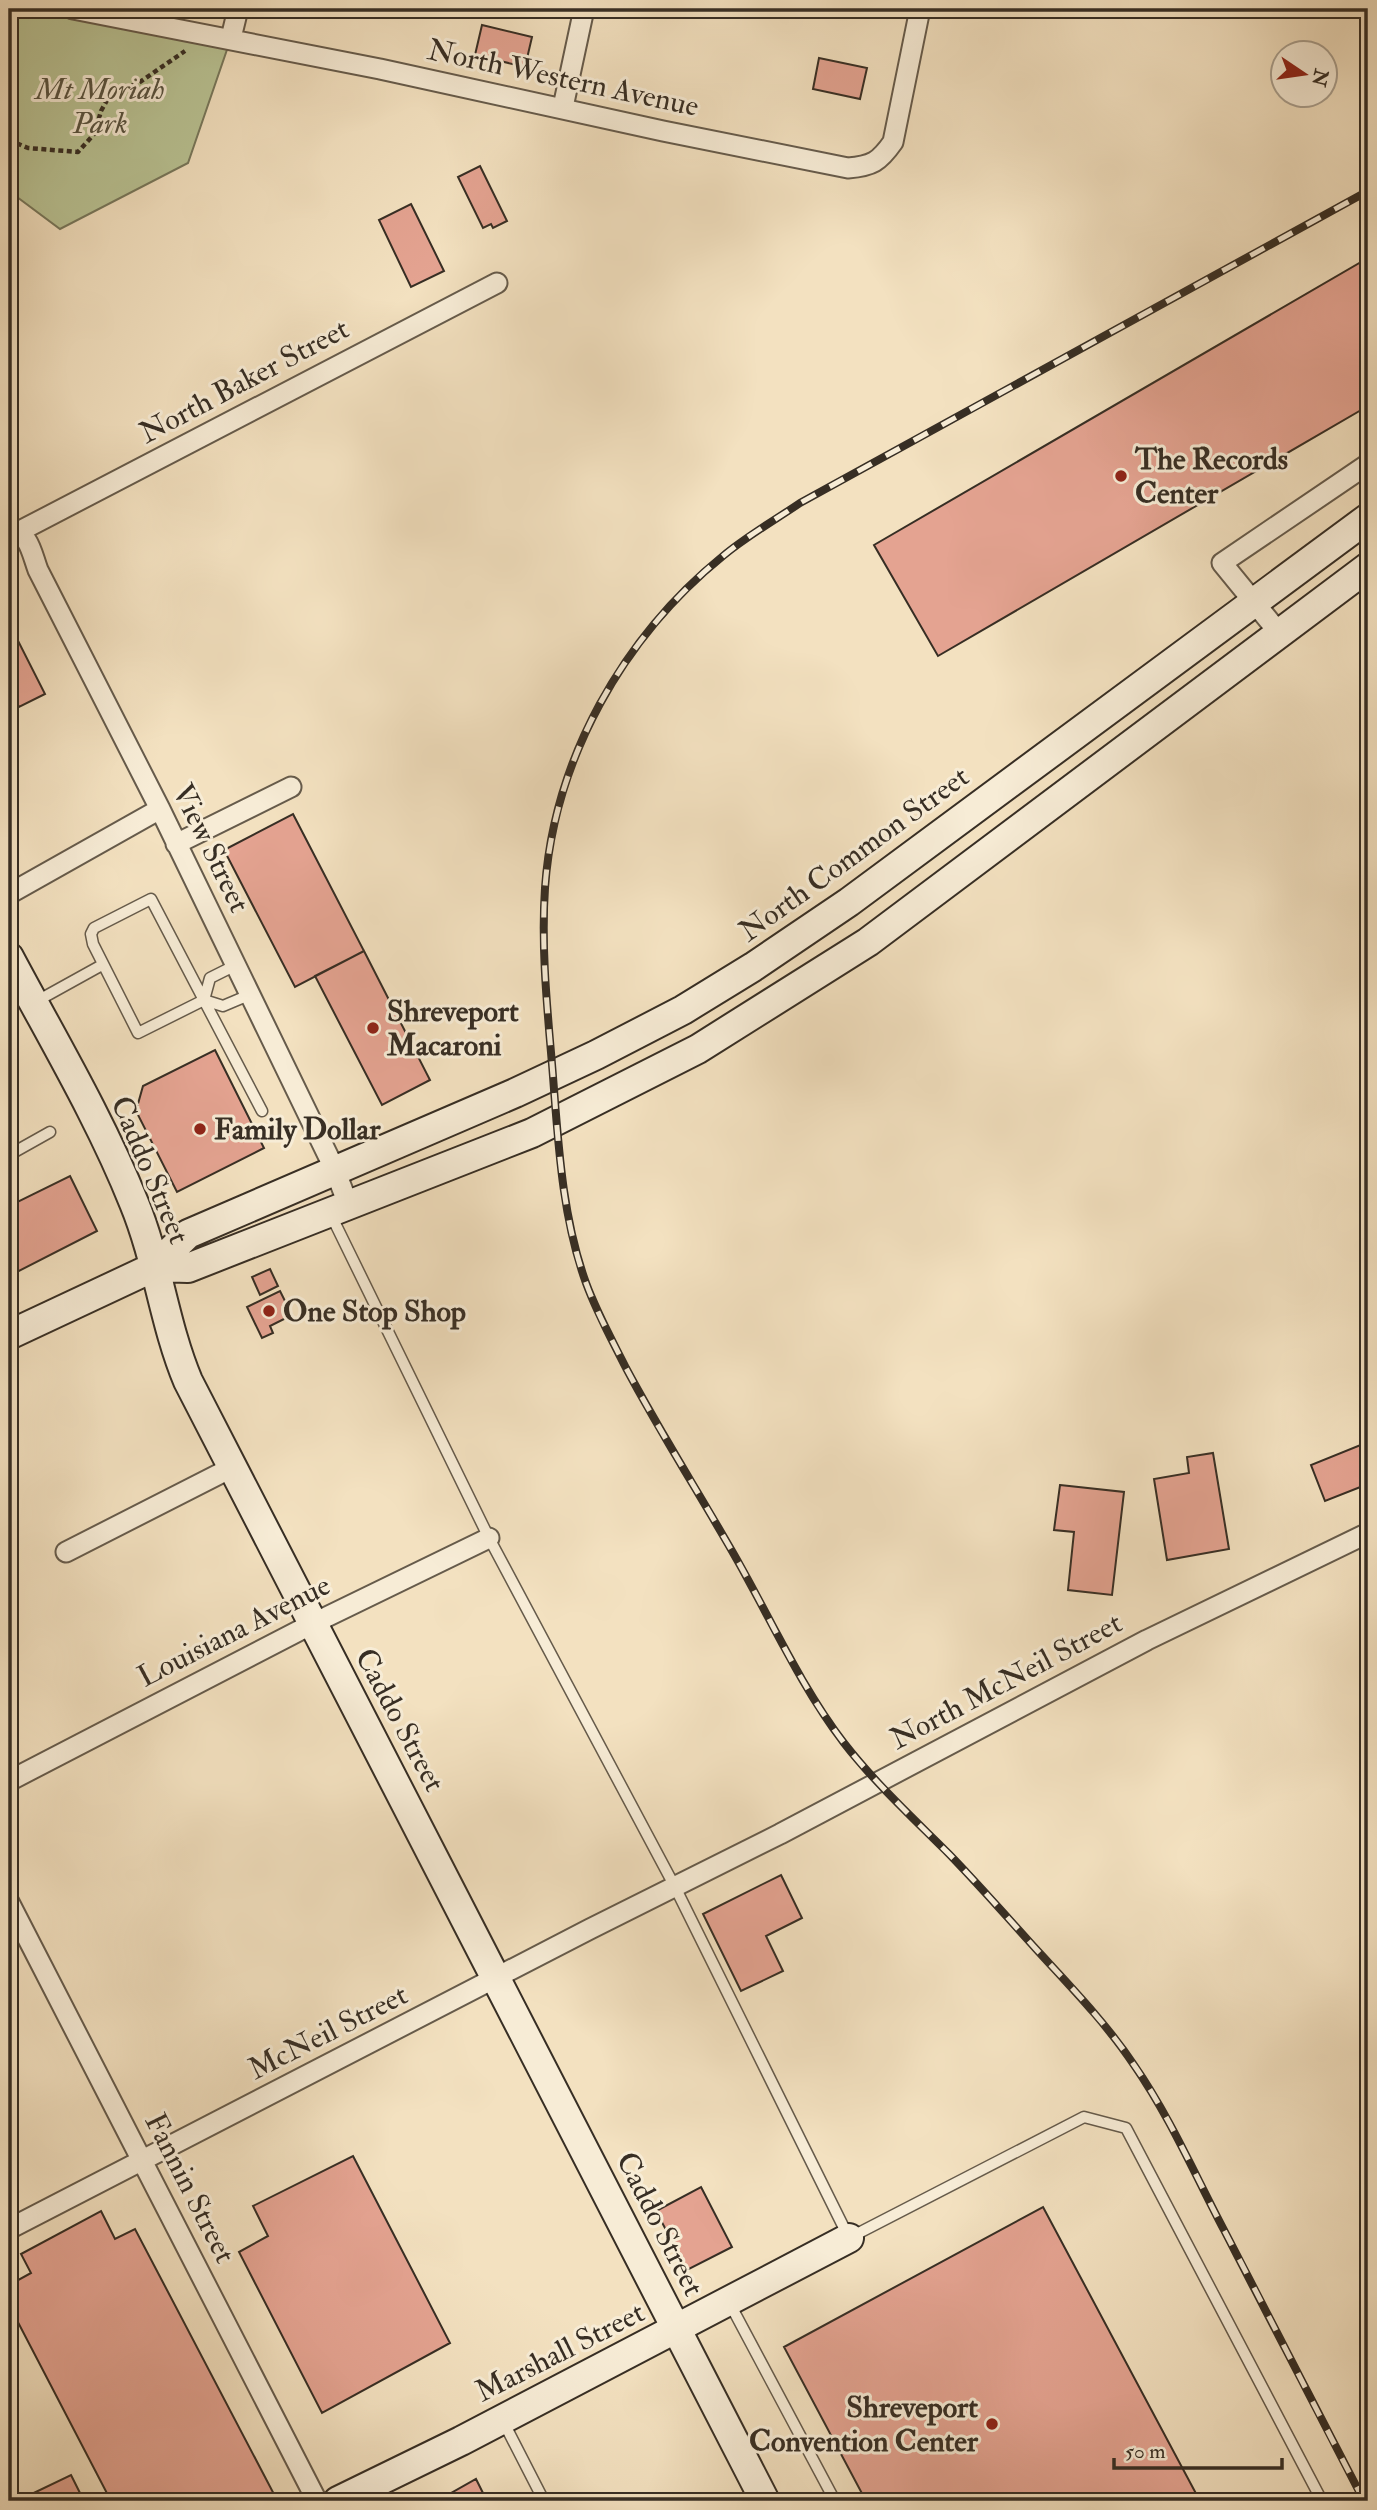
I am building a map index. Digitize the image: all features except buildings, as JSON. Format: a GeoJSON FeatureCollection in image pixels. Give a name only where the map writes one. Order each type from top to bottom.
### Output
{"type":"FeatureCollection","features":[{"type":"Feature","properties":{"kind":"main road","name":"North Common Street"},"geometry":{"type":"LineString","coordinates":[[154,1267],[188,1234],[596,1055],[683,1010],[753,967],[860,893],[1368,518]]}},
{"type":"Feature","properties":{"kind":"main road"},"geometry":{"type":"LineString","coordinates":[[9,1335],[154,1267],[188,1268],[532,1133],[698,1049],[868,942],[1368,568]]}},
{"type":"Feature","properties":{"kind":"main road","name":"Caddo Street"},"geometry":{"type":"LineString","coordinates":[[9,957],[115,1156],[136,1207],[177,1354],[231,1468],[765,2501]]}},
{"type":"Feature","properties":{"kind":"main road","name":"Marshall Street"},"geometry":{"type":"LineString","coordinates":[[338,2501],[502,2419],[849,2238]]}},
{"type":"Feature","properties":{"kind":"street","name":"North Western Avenue"},"geometry":{"type":"LineString","coordinates":[[73,9],[230,38],[848,168],[867,167],[882,158],[893,142],[920,9]]}},
{"type":"Feature","properties":{"kind":"street"},"geometry":{"type":"LineString","coordinates":[[230,38],[238,9]]}},
{"type":"Feature","properties":{"kind":"street"},"geometry":{"type":"LineString","coordinates":[[563,107],[584,9]]}},
{"type":"Feature","properties":{"kind":"street","name":"North Baker Street"},"geometry":{"type":"LineString","coordinates":[[14,529],[496,283]]}},
{"type":"Feature","properties":{"kind":"street"},"geometry":{"type":"LineString","coordinates":[[1279,634],[1222,563],[1368,464]]}},
{"type":"Feature","properties":{"kind":"street","name":"View Street"},"geometry":{"type":"LineString","coordinates":[[14,529],[28,542],[44,582],[160,809],[335,1170],[339,1208]]}},
{"type":"Feature","properties":{"kind":"street"},"geometry":{"type":"LineString","coordinates":[[176,844],[291,787]]}},
{"type":"Feature","properties":{"kind":"street"},"geometry":{"type":"LineString","coordinates":[[9,894],[160,809]]}},
{"type":"Feature","properties":{"kind":"street"},"geometry":{"type":"LineString","coordinates":[[66,1552],[231,1468]]}},
{"type":"Feature","properties":{"kind":"street","name":"North McNeil Street"},"geometry":{"type":"LineString","coordinates":[[675,1887],[1147,1640],[1368,1532]]}},
{"type":"Feature","properties":{"kind":"street","name":"Louisiana Avenue"},"geometry":{"type":"LineString","coordinates":[[9,1781],[312,1624],[488,1538]]}},
{"type":"Feature","properties":{"kind":"street","name":"McNeil Street"},"geometry":{"type":"LineString","coordinates":[[9,2229],[675,1887]]}},
{"type":"Feature","properties":{"kind":"street","name":"Fannin Street"},"geometry":{"type":"LineString","coordinates":[[9,1902],[317,2501]]}},
{"type":"Feature","properties":{"kind":"lane"},"geometry":{"type":"LineString","coordinates":[[249,995],[223,1006],[204,1000],[138,1033],[102,965],[91,934],[94,928],[151,899],[204,1000],[262,1111]]}},
{"type":"Feature","properties":{"kind":"lane"},"geometry":{"type":"LineString","coordinates":[[33,1003],[102,965]]}},
{"type":"Feature","properties":{"kind":"lane"},"geometry":{"type":"LineString","coordinates":[[204,1000],[210,978],[234,966]]}},
{"type":"Feature","properties":{"kind":"lane"},"geometry":{"type":"LineString","coordinates":[[9,1154],[50,1132]]}},
{"type":"Feature","properties":{"kind":"lane"},"geometry":{"type":"LineString","coordinates":[[339,1208],[488,1538],[675,1887],[849,2238],[1084,2117],[1126,2128],[1322,2501]]}},
{"type":"Feature","properties":{"kind":"lane"},"geometry":{"type":"LineString","coordinates":[[729,2301],[835,2501]]}},
{"type":"Feature","properties":{"kind":"lane"},"geometry":{"type":"LineString","coordinates":[[502,2419],[544,2501]]}},
{"type":"Feature","properties":{"kind":"path"},"geometry":{"type":"LineString","coordinates":[[9,140],[28,148],[78,152],[95,133],[101,110],[111,93],[137,84],[206,34]]}},
{"type":"Feature","properties":{"kind":"green space","name":"Mt Moriah Park"},"geometry":{"type":"Polygon","coordinates":[[[9,9],[74,9],[231,38],[188,163],[60,229],[9,191],[9,9]]]}},
{"type":"Feature","properties":{"kind":"railway"},"geometry":{"type":"LineString","coordinates":[[1364,2501],[1182,2146],[1147,2085],[1112,2034],[1087,2005],[960,1866],[881,1786],[844,1743],[799,1673],[626,1368],[590,1294],[571,1230],[559,1147],[544,932],[545,888],[551,840],[563,793],[579,748],[600,704],[625,663],[654,624],[687,588],[732,549],[800,503],[1368,191]]}},
{"type":"Feature","properties":{"kind":"place","name":"The Records Center"},"geometry":{"type":"Point","coordinates":[1121,476]}},
{"type":"Feature","properties":{"kind":"place","name":"Shreveport Macaroni"},"geometry":{"type":"Point","coordinates":[373,1028]}},
{"type":"Feature","properties":{"kind":"place","name":"Family Dollar"},"geometry":{"type":"Point","coordinates":[200,1129]}},
{"type":"Feature","properties":{"kind":"place","name":"One Stop Shop"},"geometry":{"type":"Point","coordinates":[269,1311]}},
{"type":"Feature","properties":{"kind":"place","name":"Shreveport Convention Center"},"geometry":{"type":"Point","coordinates":[992,2424]}}]}
